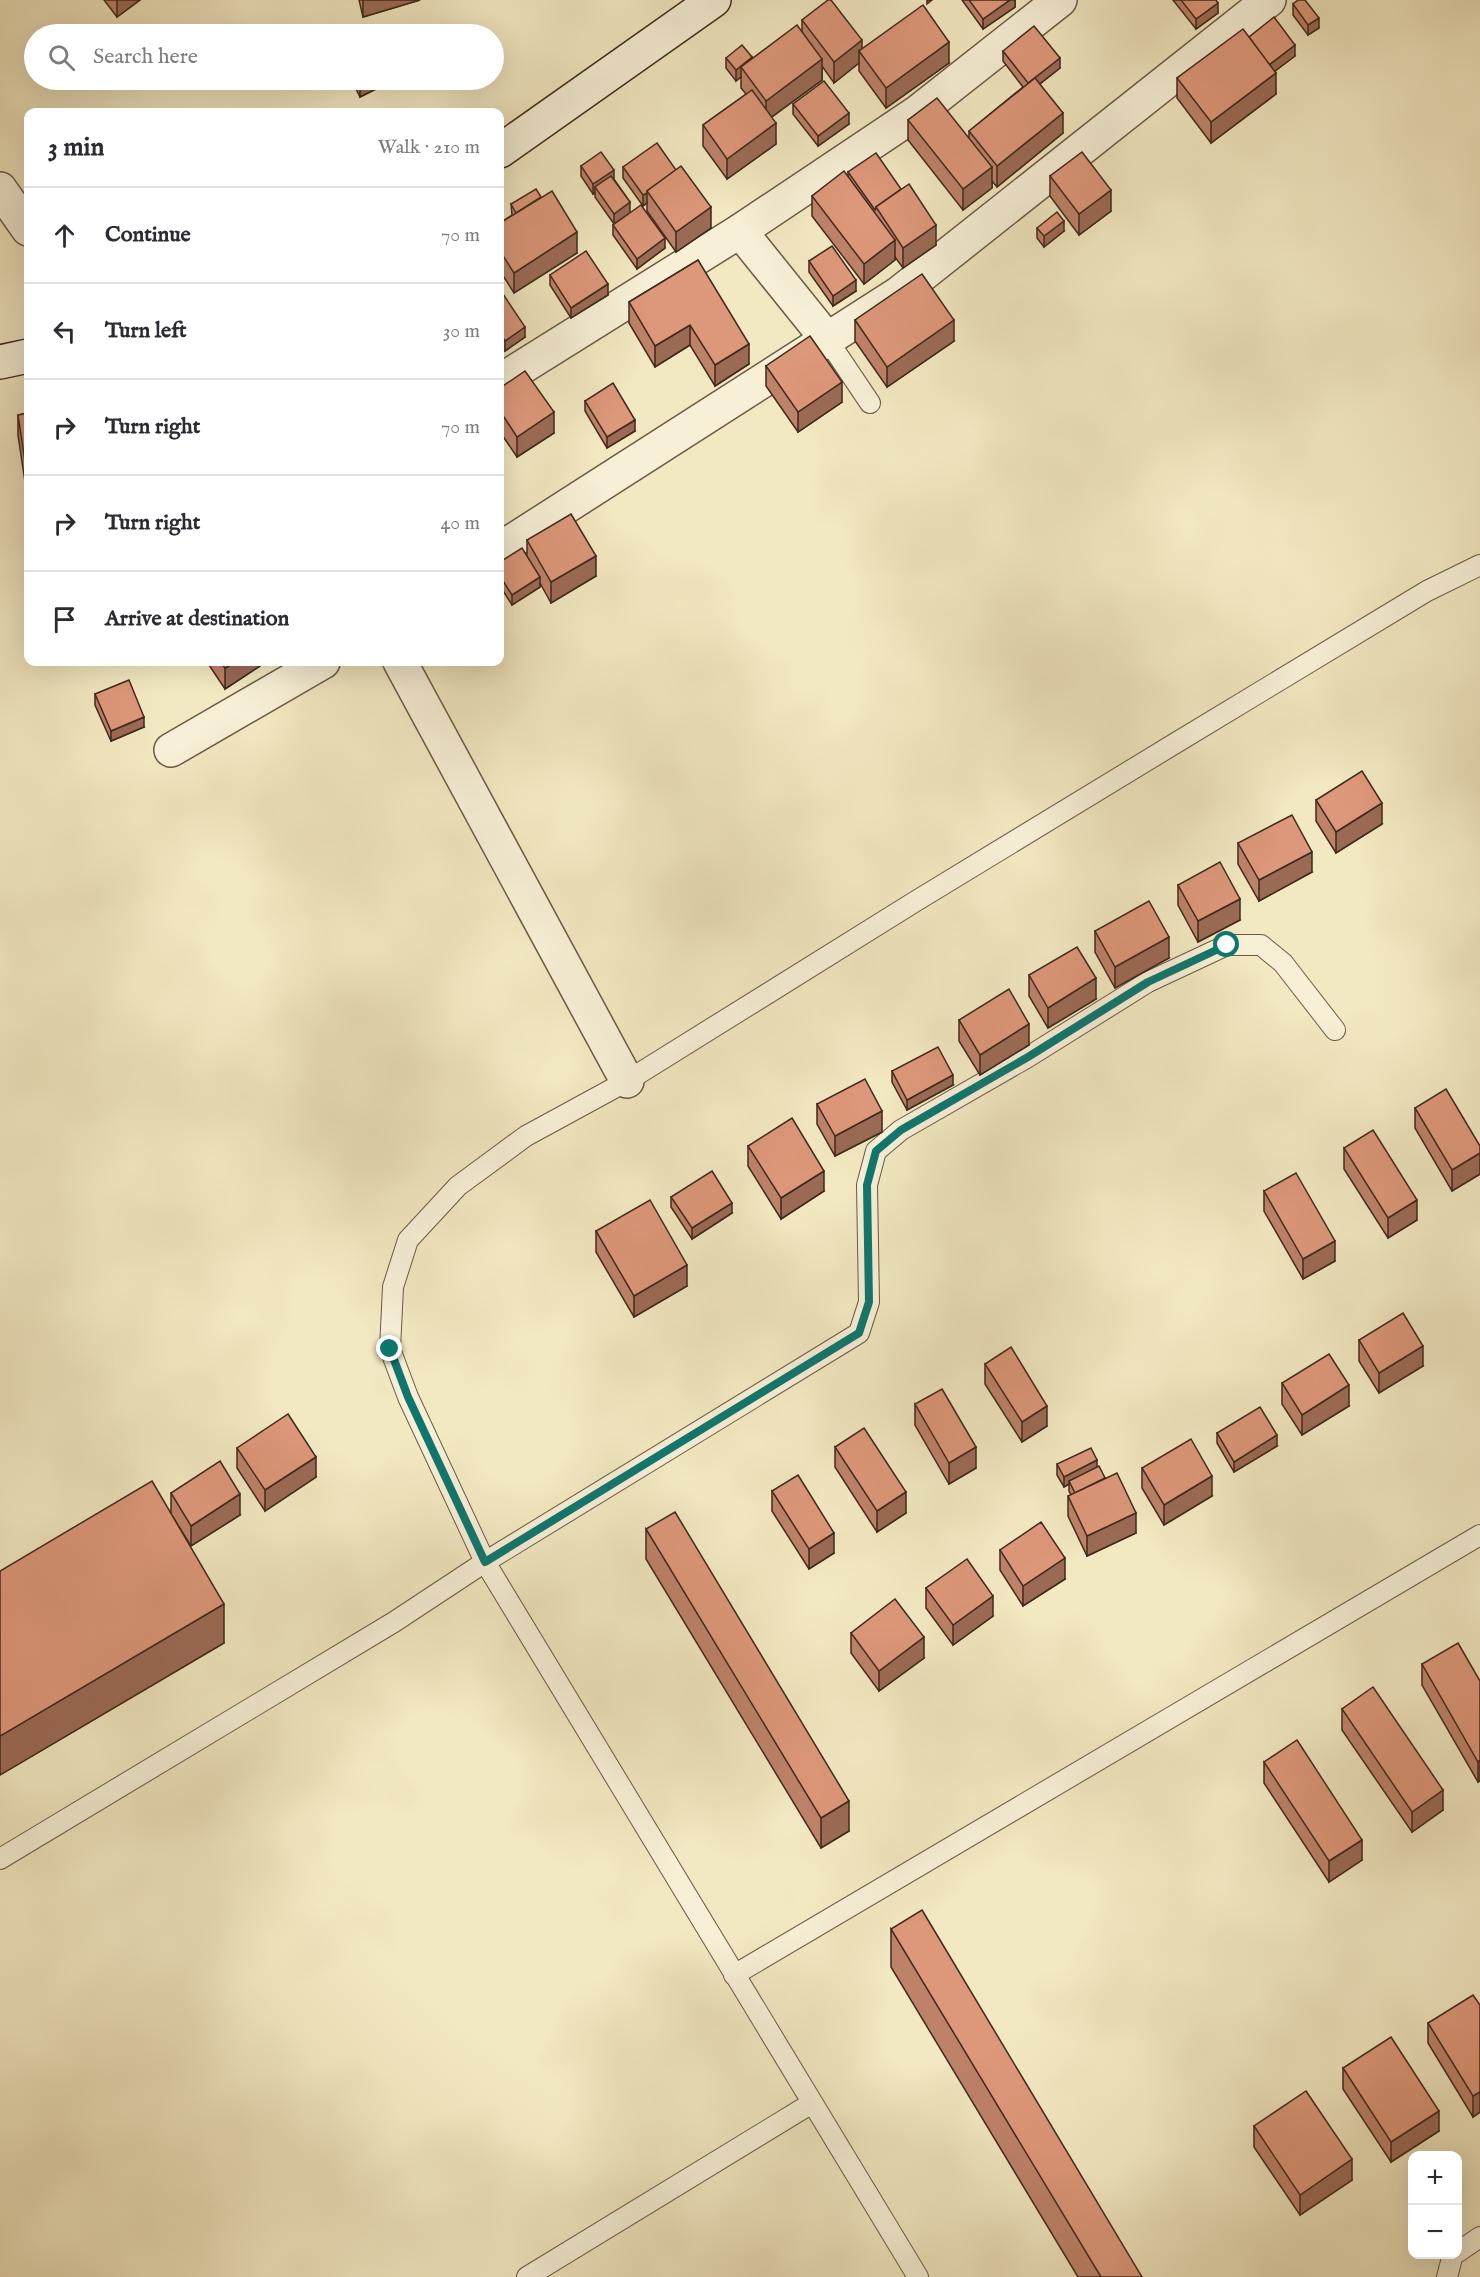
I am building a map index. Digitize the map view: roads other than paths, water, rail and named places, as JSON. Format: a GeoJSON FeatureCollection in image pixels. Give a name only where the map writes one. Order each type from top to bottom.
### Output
{"type":"FeatureCollection","features":[{"type":"Feature","properties":{"kind":"street"},"geometry":{"type":"LineString","coordinates":[[504,147],[714,0]]}},
{"type":"Feature","properties":{"kind":"street"},"geometry":{"type":"LineString","coordinates":[[504,378],[740,231],[918,112],[1060,0]]}},
{"type":"Feature","properties":{"kind":"street"},"geometry":{"type":"LineString","coordinates":[[504,546],[898,294],[1269,0]]}},
{"type":"Feature","properties":{"kind":"street"},"geometry":{"type":"LineString","coordinates":[[0,189],[24,223]]}},
{"type":"Feature","properties":{"kind":"street"},"geometry":{"type":"LineString","coordinates":[[740,231],[827,339]]}},
{"type":"Feature","properties":{"kind":"street"},"geometry":{"type":"LineString","coordinates":[[0,362],[24,357]]}},
{"type":"Feature","properties":{"kind":"street"},"geometry":{"type":"LineString","coordinates":[[171,750],[315,666]]}},
{"type":"Feature","properties":{"kind":"street"},"geometry":{"type":"LineString","coordinates":[[402,666],[627,1081]]}},
{"type":"Feature","properties":{"kind":"lane"},"geometry":{"type":"LineString","coordinates":[[827,339],[870,403]]}},
{"type":"Feature","properties":{"kind":"lane"},"geometry":{"type":"LineString","coordinates":[[918,2277],[485,1562],[408,1397],[390,1349],[393,1287],[408,1240],[458,1186],[526,1136],[627,1081],[916,901],[1427,591],[1480,565]]}},
{"type":"Feature","properties":{"kind":"lane"},"geometry":{"type":"LineString","coordinates":[[0,1859],[394,1622],[485,1562],[859,1333],[869,1302],[867,1185],[876,1151],[901,1130],[1028,1057],[1148,982],[1227,945],[1261,945],[1283,963],[1335,1030]]}},
{"type":"Feature","properties":{"kind":"lane"},"geometry":{"type":"LineString","coordinates":[[734,1975],[1480,1535]]}},
{"type":"Feature","properties":{"kind":"lane"},"geometry":{"type":"LineString","coordinates":[[527,2277],[812,2103]]}},
{"type":"Feature","properties":{"kind":"lane"},"geometry":{"type":"LineString","coordinates":[[1462,2249],[1480,2237]]}},
{"type":"Feature","properties":{"kind":"lane"},"geometry":{"type":"LineString","coordinates":[[1447,2277],[1452,2259]]}}]}
